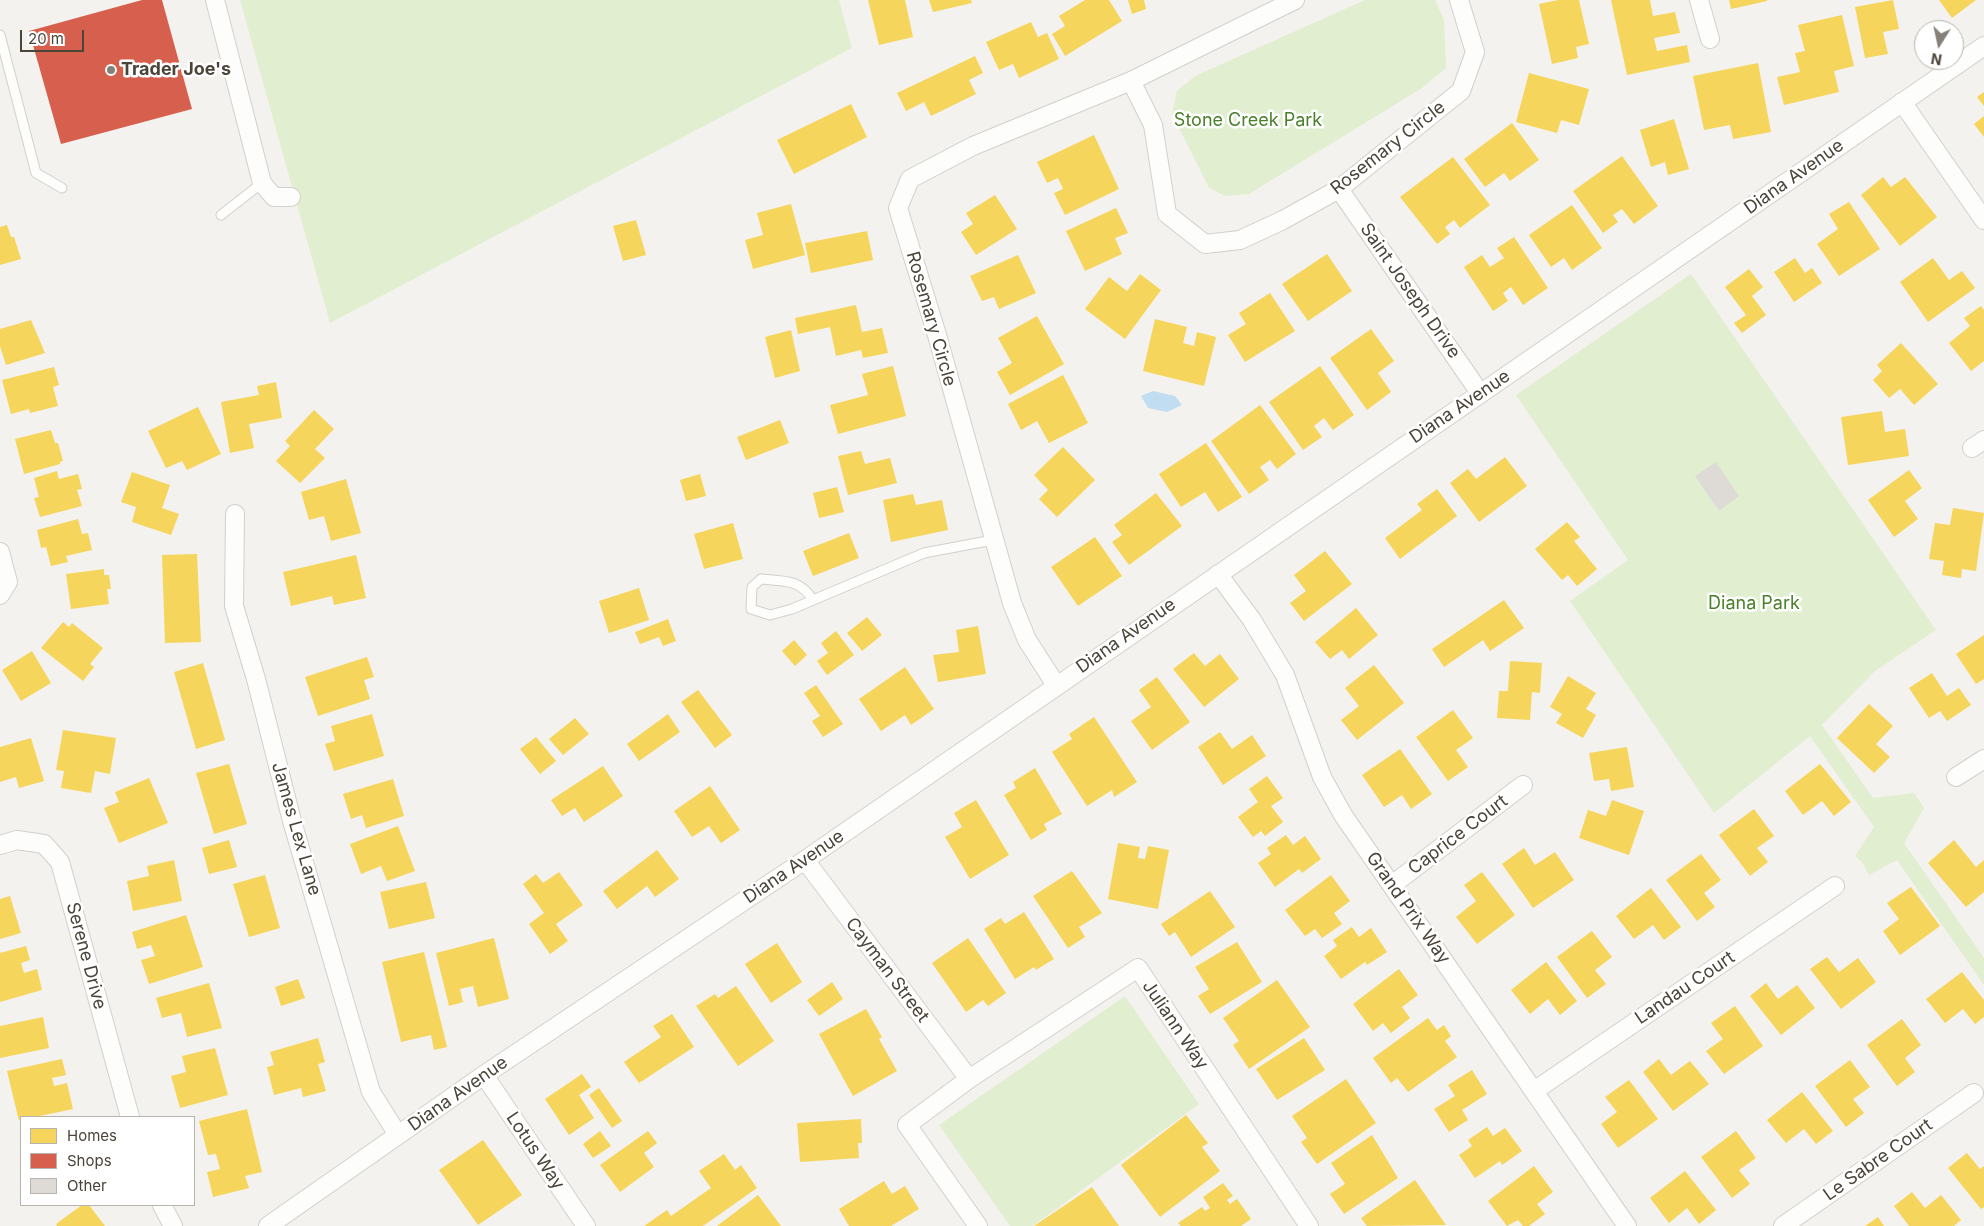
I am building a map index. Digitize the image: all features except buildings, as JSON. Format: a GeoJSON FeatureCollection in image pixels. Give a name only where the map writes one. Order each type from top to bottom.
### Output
{"type":"FeatureCollection","features":[{"type":"Feature","properties":{"kind":"street"},"geometry":{"type":"LineString","coordinates":[[215,0],[262,183],[274,197],[291,198]]}},
{"type":"Feature","properties":{"kind":"street","name":"Rosemary Circle"},"geometry":{"type":"LineString","coordinates":[[1056,685],[1027,640],[1012,603],[937,336],[898,208],[910,179],[972,146],[1130,81],[1295,0]]}},
{"type":"Feature","properties":{"kind":"street","name":"Rosemary Circle"},"geometry":{"type":"LineString","coordinates":[[1130,81],[1153,126],[1167,214],[1205,244],[1240,240],[1283,220],[1339,189],[1461,91],[1475,52],[1459,0]]}},
{"type":"Feature","properties":{"kind":"street"},"geometry":{"type":"LineString","coordinates":[[1699,0],[1710,39]]}},
{"type":"Feature","properties":{"kind":"street","name":"Diana Avenue"},"geometry":{"type":"LineString","coordinates":[[268,1226],[484,1075],[805,860],[1984,46]]}},
{"type":"Feature","properties":{"kind":"street"},"geometry":{"type":"LineString","coordinates":[[1902,102],[1984,220]]}},
{"type":"Feature","properties":{"kind":"street","name":"Saint Joseph Drive"},"geometry":{"type":"LineString","coordinates":[[1339,189],[1480,393]]}},
{"type":"Feature","properties":{"kind":"street","name":"James Lex Lane"},"geometry":{"type":"LineString","coordinates":[[235,514],[234,606],[256,679],[292,821],[371,1092],[398,1135]]}},
{"type":"Feature","properties":{"kind":"street"},"geometry":{"type":"LineString","coordinates":[[0,552],[8,582],[0,595]]}},
{"type":"Feature","properties":{"kind":"street","name":"Grand Prix Way"},"geometry":{"type":"LineString","coordinates":[[1218,574],[1252,620],[1285,675],[1322,777],[1343,815],[1627,1226]]}},
{"type":"Feature","properties":{"kind":"street"},"geometry":{"type":"LineString","coordinates":[[1956,777],[1984,759]]}},
{"type":"Feature","properties":{"kind":"street","name":"Caprice Court"},"geometry":{"type":"LineString","coordinates":[[1392,885],[1523,784]]}},
{"type":"Feature","properties":{"kind":"street","name":"Serene Drive"},"geometry":{"type":"LineString","coordinates":[[0,845],[17,840],[44,844],[60,862],[130,1116]]}},
{"type":"Feature","properties":{"kind":"street","name":"Cayman Street"},"geometry":{"type":"LineString","coordinates":[[805,860],[969,1079]]}},
{"type":"Feature","properties":{"kind":"street","name":"Landau Court"},"geometry":{"type":"LineString","coordinates":[[1534,1091],[1835,886]]}},
{"type":"Feature","properties":{"kind":"street","name":"Juliann Way"},"geometry":{"type":"LineString","coordinates":[[969,1079],[1138,968],[1308,1226]]}},
{"type":"Feature","properties":{"kind":"street","name":"Lotus Way"},"geometry":{"type":"LineString","coordinates":[[484,1075],[586,1226]]}},
{"type":"Feature","properties":{"kind":"street"},"geometry":{"type":"LineString","coordinates":[[969,1079],[907,1125],[978,1226]]}},
{"type":"Feature","properties":{"kind":"street","name":"Le Sabre Court"},"geometry":{"type":"LineString","coordinates":[[1782,1226],[1974,1094]]}},
{"type":"Feature","properties":{"kind":"street"},"geometry":{"type":"LineString","coordinates":[[163,1206],[173,1226]]}},
{"type":"Feature","properties":{"kind":"lane"},"geometry":{"type":"LineString","coordinates":[[0,35],[36,173],[62,188]]}},
{"type":"Feature","properties":{"kind":"lane"},"geometry":{"type":"LineString","coordinates":[[221,215],[262,183]]}},
{"type":"Feature","properties":{"kind":"lane"},"geometry":{"type":"LineString","coordinates":[[813,600],[806,588],[789,581],[761,579],[752,588],[751,608],[770,615],[813,600],[924,553],[993,540]]}},
{"type":"Feature","properties":{"kind":"green space"},"geometry":{"type":"Polygon","coordinates":[[[240,0],[839,0],[852,48],[330,323],[240,0]]]}},
{"type":"Feature","properties":{"kind":"green space","name":"Stone Creek Park"},"geometry":{"type":"Polygon","coordinates":[[[1365,0],[1435,0],[1444,20],[1446,68],[1422,88],[1249,194],[1225,196],[1209,188],[1172,114],[1177,91],[1195,76],[1365,0]]]}},
{"type":"Feature","properties":{"kind":"green space","name":"Diana Park"},"geometry":{"type":"Polygon","coordinates":[[[1691,274],[1936,630],[1875,671],[1822,725],[1873,798],[1914,793],[1924,808],[1904,843],[1984,958],[1984,985],[1897,860],[1869,875],[1862,862],[1855,856],[1874,827],[1810,736],[1714,813],[1570,601],[1628,560],[1516,395],[1691,274]]]}},
{"type":"Feature","properties":{"kind":"green space"},"geometry":{"type":"Polygon","coordinates":[[[1125,996],[1199,1104],[1033,1226],[1010,1226],[939,1125],[1125,996]]]}},
{"type":"Feature","properties":{"kind":"water"},"geometry":{"type":"Polygon","coordinates":[[[1153,391],[1175,396],[1182,405],[1167,412],[1148,408],[1141,396],[1153,391]]]}},
{"type":"Feature","properties":{"kind":"place","name":"Trader Joe's"},"geometry":{"type":"Point","coordinates":[111,70]}}]}
